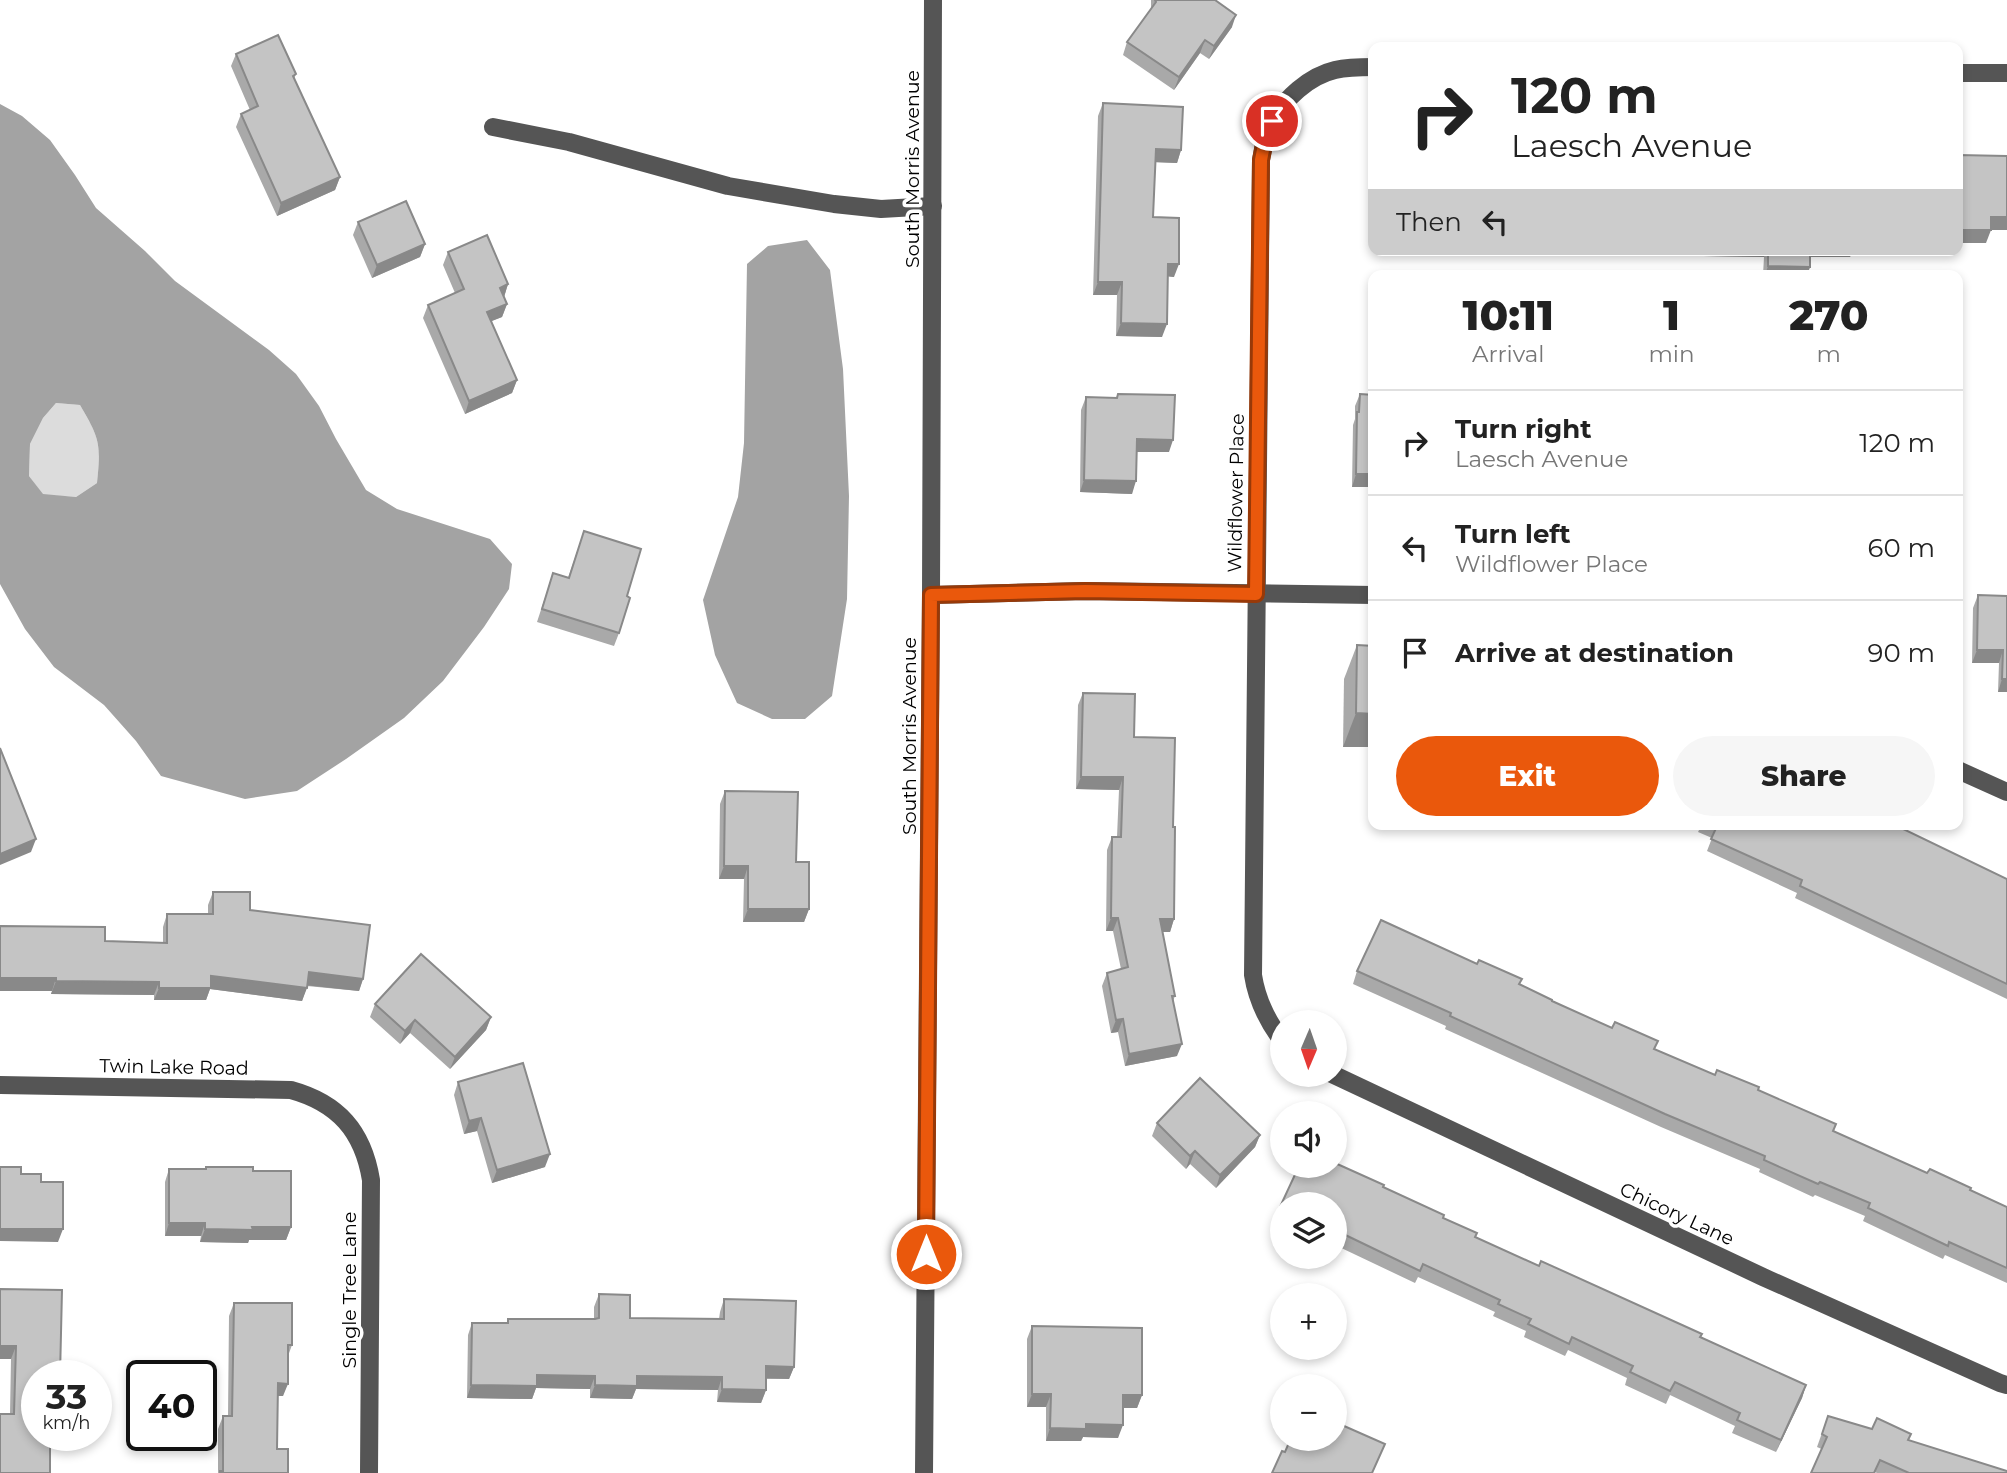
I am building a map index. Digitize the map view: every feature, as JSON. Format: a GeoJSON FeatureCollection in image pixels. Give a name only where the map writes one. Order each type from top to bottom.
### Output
{"type":"FeatureCollection","features":[{"type":"Feature","properties":{"kind":"street","name":"South Morris Avenue"},"geometry":{"type":"LineString","coordinates":[[924,1473],[933,0]]}},
{"type":"Feature","properties":{"kind":"street","name":"Wildflower Place"},"geometry":{"type":"LineString","coordinates":[[1270,1025],[1256,994],[1253,975],[1261,160],[1272,121],[1290,98],[1314,78],[1333,70],[1368,67]]}},
{"type":"Feature","properties":{"kind":"street"},"geometry":{"type":"LineString","coordinates":[[1963,73],[2007,74]]}},
{"type":"Feature","properties":{"kind":"street"},"geometry":{"type":"LineString","coordinates":[[493,127],[569,142],[728,186],[881,209],[933,206]]}},
{"type":"Feature","properties":{"kind":"street"},"geometry":{"type":"LineString","coordinates":[[931,595],[1085,591],[1368,595]]}},
{"type":"Feature","properties":{"kind":"street"},"geometry":{"type":"LineString","coordinates":[[1963,772],[2007,792]]}},
{"type":"Feature","properties":{"kind":"street","name":"Chicory Lane"},"geometry":{"type":"LineString","coordinates":[[1348,1082],[1763,1277],[2007,1385]]}},
{"type":"Feature","properties":{"kind":"street","name":"Twin Lake Road"},"geometry":{"type":"LineString","coordinates":[[0,1085],[291,1090],[325,1103],[341,1116]]}},
{"type":"Feature","properties":{"kind":"street","name":"Single Tree Lane"},"geometry":{"type":"LineString","coordinates":[[341,1116],[361,1144],[368,1161],[371,1180],[369,1473]]}},
{"type":"Feature","properties":{"kind":"shaded area"},"geometry":{"type":"Polygon","coordinates":[[[0,104],[22,116],[50,140],[96,208],[175,281],[269,350],[296,374],[319,406],[366,490],[397,509],[490,539],[512,564],[509,589],[484,627],[443,681],[404,718],[297,791],[245,799],[161,776],[136,741],[104,705],[54,667],[25,629],[0,584],[0,104]],[[56,403],[43,418],[30,444],[29,476],[43,494],[76,497],[97,483],[98,442],[80,405],[56,403]]]}},
{"type":"Feature","properties":{"kind":"shaded area"},"geometry":{"type":"Polygon","coordinates":[[[807,240],[830,270],[843,369],[849,496],[847,599],[832,696],[805,719],[772,719],[737,703],[715,655],[703,600],[738,497],[744,443],[747,264],[768,246],[807,240]]]}},
{"type":"Feature","properties":{"kind":"shaded area"},"geometry":{"type":"Polygon","coordinates":[[[56,403],[80,405],[98,442],[97,483],[76,497],[43,495],[29,476],[30,444],[43,418],[56,403]]]}},
{"type":"Feature","properties":{"kind":"building"},"geometry":{"type":"Polygon","coordinates":[[[1155,0],[1215,0],[1236,15],[1214,46],[1205,40],[1179,77],[1127,42],[1155,0]]]}},
{"type":"Feature","properties":{"kind":"building"},"geometry":{"type":"Polygon","coordinates":[[[278,35],[296,74],[293,76],[340,177],[281,203],[241,114],[258,106],[236,54],[278,35]]]}},
{"type":"Feature","properties":{"kind":"building"},"geometry":{"type":"Polygon","coordinates":[[[1103,103],[1183,107],[1181,150],[1156,149],[1153,217],[1179,218],[1179,264],[1168,264],[1167,324],[1121,323],[1122,282],[1098,282],[1103,103]]]}},
{"type":"Feature","properties":{"kind":"building"},"geometry":{"type":"Polygon","coordinates":[[[1963,155],[2007,156],[2007,217],[1991,217],[1991,230],[1963,230],[1963,155]]]}},
{"type":"Feature","properties":{"kind":"building"},"geometry":{"type":"Polygon","coordinates":[[[406,201],[425,244],[377,265],[358,222],[406,201]]]}},
{"type":"Feature","properties":{"kind":"building"},"geometry":{"type":"Polygon","coordinates":[[[487,235],[508,284],[500,288],[507,304],[487,312],[517,380],[469,401],[428,305],[464,289],[448,252],[487,235]]]}},
{"type":"Feature","properties":{"kind":"building"},"geometry":{"type":"Polygon","coordinates":[[[1768,256],[1810,256],[1810,267],[1768,266],[1768,256]]]}},
{"type":"Feature","properties":{"kind":"building"},"geometry":{"type":"Polygon","coordinates":[[[1118,394],[1175,395],[1173,440],[1137,439],[1136,481],[1084,480],[1086,397],[1117,398],[1118,394]]]}},
{"type":"Feature","properties":{"kind":"building"},"geometry":{"type":"Polygon","coordinates":[[[1360,394],[1368,395],[1368,474],[1356,474],[1360,394]]]}},
{"type":"Feature","properties":{"kind":"building"},"geometry":{"type":"Polygon","coordinates":[[[584,531],[641,549],[619,633],[542,609],[553,573],[569,578],[584,531]]]}},
{"type":"Feature","properties":{"kind":"building"},"geometry":{"type":"Polygon","coordinates":[[[1978,595],[2007,596],[2007,679],[2002,679],[2003,650],[1977,650],[1978,595]]]}},
{"type":"Feature","properties":{"kind":"building"},"geometry":{"type":"Polygon","coordinates":[[[1357,645],[1368,646],[1368,714],[1356,713],[1357,645]]]}},
{"type":"Feature","properties":{"kind":"building"},"geometry":{"type":"Polygon","coordinates":[[[1083,693],[1135,694],[1134,737],[1175,738],[1174,919],[1160,919],[1182,1044],[1129,1054],[1123,1019],[1116,1020],[1107,973],[1128,967],[1118,918],[1111,918],[1112,837],[1121,837],[1123,777],[1081,777],[1083,693]]]}},
{"type":"Feature","properties":{"kind":"building"},"geometry":{"type":"Polygon","coordinates":[[[0,748],[36,839],[0,854],[0,748]]]}},
{"type":"Feature","properties":{"kind":"building"},"geometry":{"type":"Polygon","coordinates":[[[725,791],[798,792],[796,862],[809,862],[809,909],[748,909],[748,866],[724,866],[725,791]]]}},
{"type":"Feature","properties":{"kind":"building"},"geometry":{"type":"Polygon","coordinates":[[[1715,830],[1905,830],[2007,879],[2007,984],[1800,886],[1802,880],[1711,839],[1715,830]]]}},
{"type":"Feature","properties":{"kind":"building"},"geometry":{"type":"Polygon","coordinates":[[[213,892],[250,892],[250,910],[370,925],[363,979],[309,972],[307,988],[211,976],[211,988],[159,988],[159,982],[0,978],[0,926],[105,927],[105,941],[167,943],[167,914],[213,914],[213,892]]]}},
{"type":"Feature","properties":{"kind":"building"},"geometry":{"type":"Polygon","coordinates":[[[1381,920],[1477,964],[1479,960],[1522,979],[1519,984],[1612,1028],[1615,1022],[1658,1041],[1654,1049],[1715,1075],[1717,1070],[1759,1087],[1758,1090],[1836,1124],[1833,1131],[1927,1173],[1930,1169],[2007,1207],[2007,1268],[1949,1242],[1948,1246],[1868,1208],[1870,1203],[1764,1160],[1765,1156],[1665,1114],[1357,971],[1381,920]]]}},
{"type":"Feature","properties":{"kind":"building"},"geometry":{"type":"Polygon","coordinates":[[[421,954],[491,1017],[455,1057],[415,1020],[405,1031],[375,1004],[421,954]]]}},
{"type":"Feature","properties":{"kind":"building"},"geometry":{"type":"Polygon","coordinates":[[[523,1063],[550,1154],[497,1170],[481,1118],[469,1121],[458,1082],[523,1063]]]}},
{"type":"Feature","properties":{"kind":"building"},"geometry":{"type":"Polygon","coordinates":[[[1200,1078],[1260,1135],[1220,1175],[1195,1151],[1190,1156],[1157,1123],[1200,1078]]]}},
{"type":"Feature","properties":{"kind":"building"},"geometry":{"type":"Polygon","coordinates":[[[0,1167],[21,1167],[21,1174],[41,1174],[41,1182],[63,1182],[63,1229],[0,1229],[0,1167]]]}},
{"type":"Feature","properties":{"kind":"building"},"geometry":{"type":"Polygon","coordinates":[[[253,1167],[253,1171],[291,1171],[291,1227],[252,1227],[253,1230],[205,1229],[205,1223],[169,1223],[169,1169],[253,1167]]]}},
{"type":"Feature","properties":{"kind":"building"},"geometry":{"type":"Polygon","coordinates":[[[1347,1168],[1444,1215],[1443,1218],[1477,1233],[1475,1237],[1539,1266],[1541,1261],[1702,1334],[1700,1337],[1806,1385],[1781,1440],[1737,1420],[1740,1413],[1675,1382],[1670,1391],[1630,1372],[1633,1366],[1572,1337],[1569,1344],[1528,1324],[1531,1319],[1498,1304],[1500,1300],[1423,1264],[1420,1271],[1347,1236],[1347,1192],[1287,1192],[1293,1178],[1347,1178],[1347,1168]]]}},
{"type":"Feature","properties":{"kind":"building"},"geometry":{"type":"Polygon","coordinates":[[[0,1289],[62,1290],[60,1360],[21,1360],[21,1451],[50,1451],[50,1473],[0,1473],[0,1414],[14,1414],[16,1346],[0,1346],[0,1289]]]}},
{"type":"Feature","properties":{"kind":"building"},"geometry":{"type":"Polygon","coordinates":[[[599,1294],[630,1295],[630,1318],[724,1319],[724,1299],[796,1301],[794,1367],[766,1366],[766,1390],[722,1389],[722,1377],[637,1376],[637,1386],[595,1385],[595,1376],[537,1375],[537,1386],[471,1385],[472,1323],[508,1323],[508,1319],[595,1319],[599,1318],[599,1294]]]}},
{"type":"Feature","properties":{"kind":"building"},"geometry":{"type":"Polygon","coordinates":[[[234,1303],[292,1303],[288,1384],[278,1383],[277,1449],[288,1449],[288,1473],[220,1473],[223,1471],[223,1416],[232,1416],[234,1303]]]}},
{"type":"Feature","properties":{"kind":"building"},"geometry":{"type":"Polygon","coordinates":[[[1032,1326],[1142,1328],[1142,1395],[1123,1395],[1123,1425],[1086,1424],[1086,1429],[1050,1428],[1051,1394],[1032,1394],[1032,1326]]]}},
{"type":"Feature","properties":{"kind":"building"},"geometry":{"type":"Polygon","coordinates":[[[1828,1416],[1872,1429],[1877,1418],[1911,1434],[1908,1440],[2007,1473],[1909,1473],[1880,1460],[1874,1473],[1811,1473],[1827,1437],[1822,1434],[1828,1416]]]}},
{"type":"Feature","properties":{"kind":"building"},"geometry":{"type":"Polygon","coordinates":[[[1347,1427],[1385,1444],[1372,1473],[1272,1473],[1282,1451],[1347,1451],[1347,1427]]]}},
{"type":"Feature","properties":{"kind":"route"},"geometry":{"type":"LineString","coordinates":[[926,1254],[931,595],[1085,591],[1256,594],[1261,160],[1272,121]]}}]}
